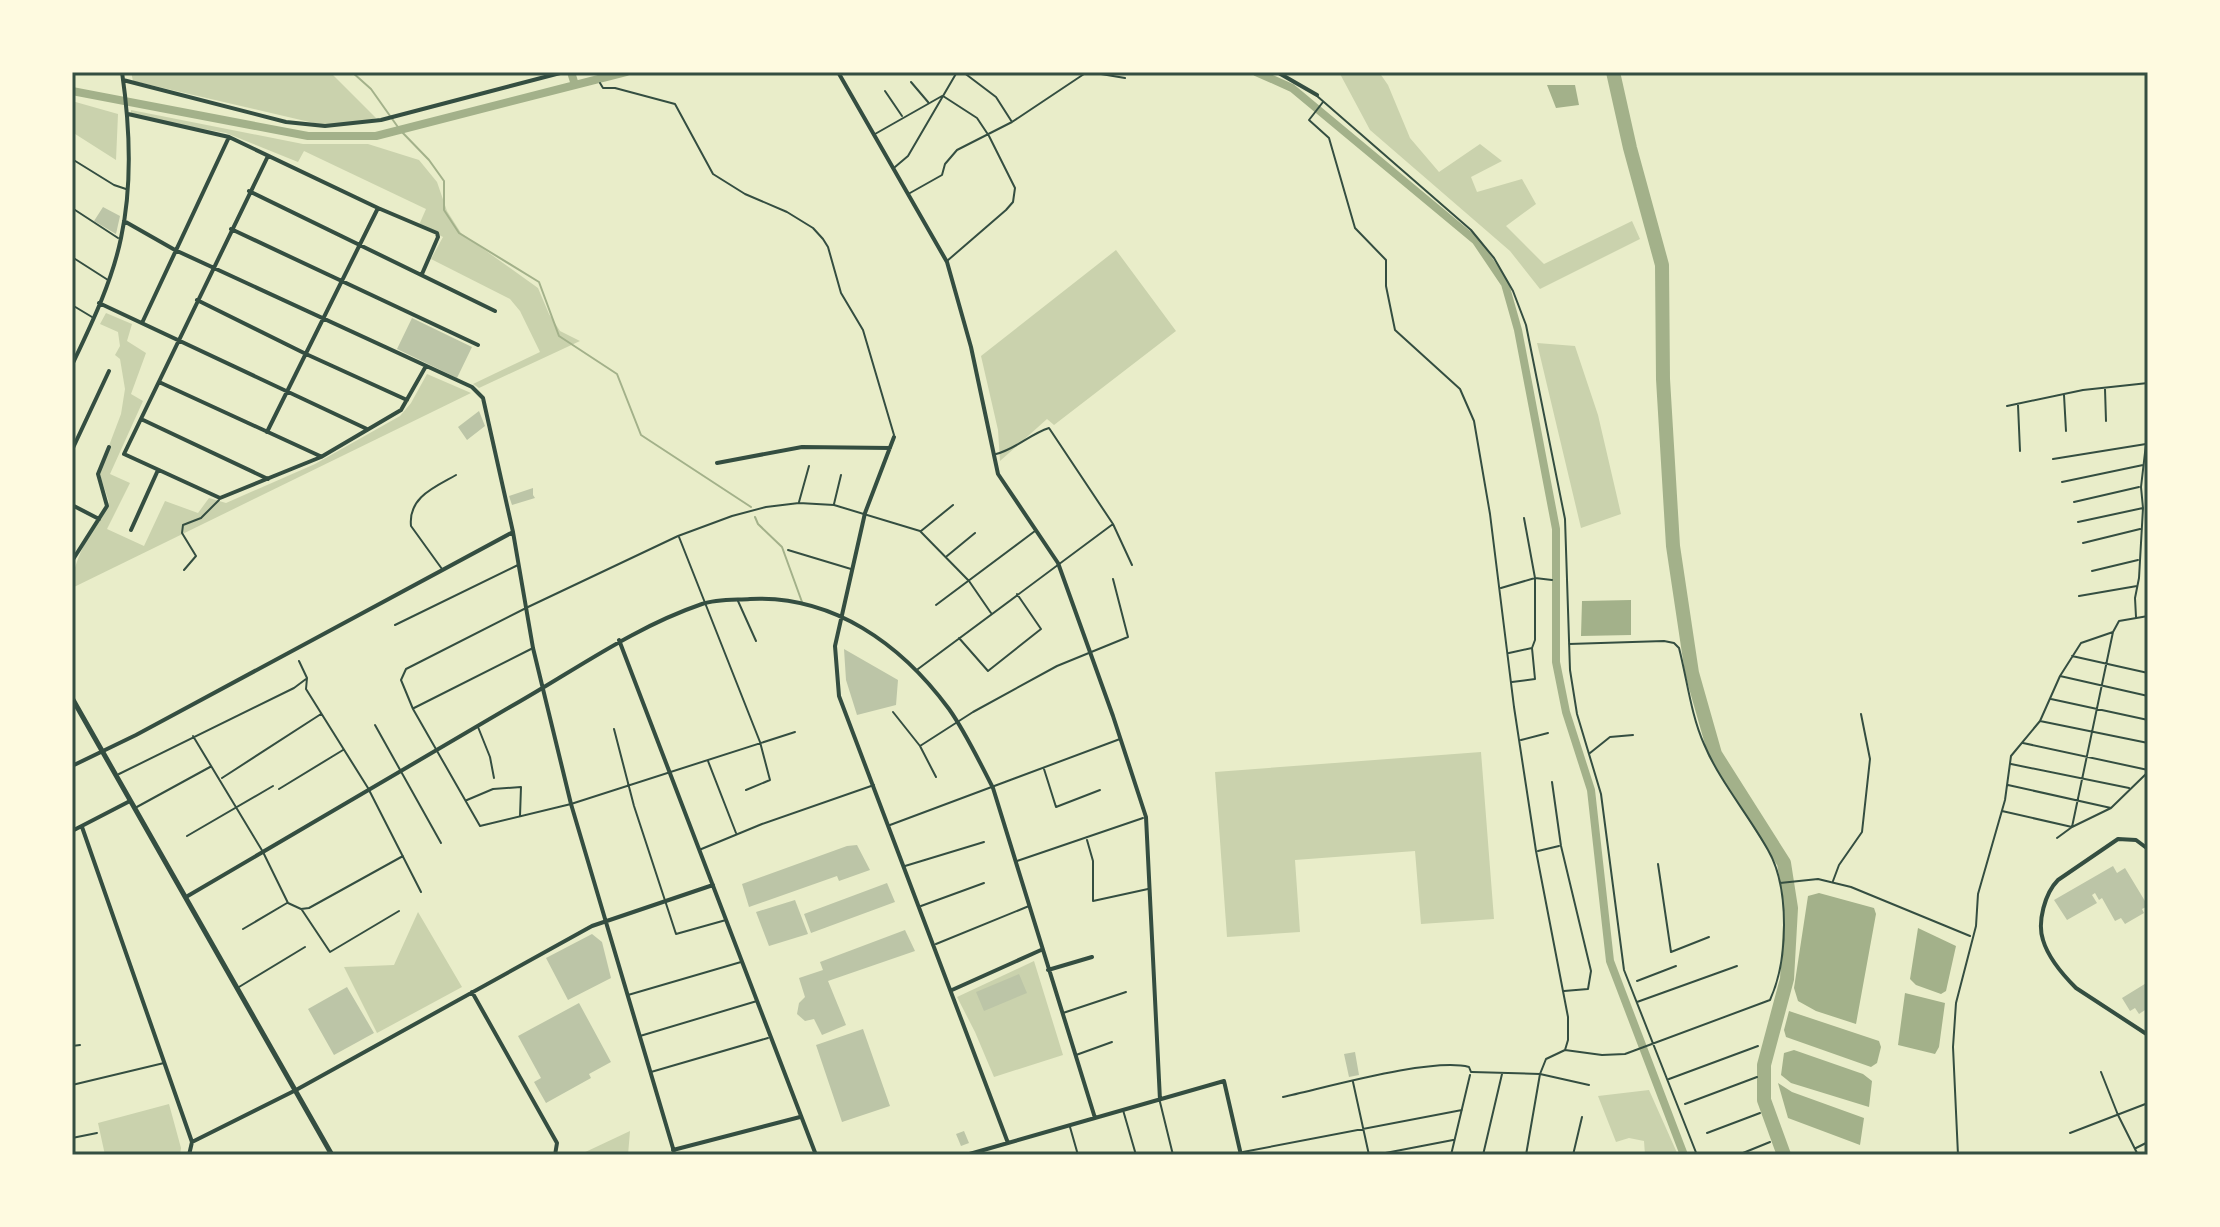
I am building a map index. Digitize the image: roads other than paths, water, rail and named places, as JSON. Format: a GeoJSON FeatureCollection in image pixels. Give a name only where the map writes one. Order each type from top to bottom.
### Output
{"type":"FeatureCollection","features":[{"type":"Feature","properties":{"kind":"street"},"geometry":{"type":"LineString","coordinates":[[72,365],[99,303],[121,240],[130,157],[122,72]]}},
{"type":"Feature","properties":{"kind":"street"},"geometry":{"type":"LineString","coordinates":[[838,72],[947,262],[971,347],[998,474],[1058,563],[1146,817],[1160,1100]]}},
{"type":"Feature","properties":{"kind":"street"},"geometry":{"type":"LineString","coordinates":[[1277,72],[1317,95]]}},
{"type":"Feature","properties":{"kind":"street"},"geometry":{"type":"LineString","coordinates":[[123,80],[286,122],[325,126],[381,120],[562,73]]}},
{"type":"Feature","properties":{"kind":"street"},"geometry":{"type":"LineString","coordinates":[[128,114],[229,137],[437,233],[422,274]]}},
{"type":"Feature","properties":{"kind":"street"},"geometry":{"type":"LineString","coordinates":[[142,323],[229,137]]}},
{"type":"Feature","properties":{"kind":"street"},"geometry":{"type":"LineString","coordinates":[[268,156],[124,454],[220,498],[321,457],[401,410],[426,366]]}},
{"type":"Feature","properties":{"kind":"street"},"geometry":{"type":"LineString","coordinates":[[249,191],[495,311]]}},
{"type":"Feature","properties":{"kind":"street"},"geometry":{"type":"LineString","coordinates":[[267,432],[378,208]]}},
{"type":"Feature","properties":{"kind":"street"},"geometry":{"type":"LineString","coordinates":[[124,221],[175,250],[472,387],[483,398],[513,532],[533,648],[571,804],[674,1152],[800,1117]]}},
{"type":"Feature","properties":{"kind":"street"},"geometry":{"type":"LineString","coordinates":[[231,229],[478,345]]}},
{"type":"Feature","properties":{"kind":"street"},"geometry":{"type":"LineString","coordinates":[[197,300],[407,400]]}},
{"type":"Feature","properties":{"kind":"street"},"geometry":{"type":"LineString","coordinates":[[99,303],[367,429]]}},
{"type":"Feature","properties":{"kind":"street"},"geometry":{"type":"LineString","coordinates":[[72,450],[109,371]]}},
{"type":"Feature","properties":{"kind":"street"},"geometry":{"type":"LineString","coordinates":[[159,382],[321,457]]}},
{"type":"Feature","properties":{"kind":"street"},"geometry":{"type":"LineString","coordinates":[[141,419],[268,479]]}},
{"type":"Feature","properties":{"kind":"street"},"geometry":{"type":"LineString","coordinates":[[894,437],[865,513],[835,646],[839,696],[1008,1143]]}},
{"type":"Feature","properties":{"kind":"street"},"geometry":{"type":"LineString","coordinates":[[72,561],[107,506],[98,474],[109,447]]}},
{"type":"Feature","properties":{"kind":"street"},"geometry":{"type":"LineString","coordinates":[[717,463],[802,447],[890,448]]}},
{"type":"Feature","properties":{"kind":"street"},"geometry":{"type":"LineString","coordinates":[[131,530],[158,470]]}},
{"type":"Feature","properties":{"kind":"street"},"geometry":{"type":"LineString","coordinates":[[72,505],[99,519]]}},
{"type":"Feature","properties":{"kind":"street"},"geometry":{"type":"LineString","coordinates":[[72,766],[513,532]]}},
{"type":"Feature","properties":{"kind":"street"},"geometry":{"type":"LineString","coordinates":[[186,897],[368,788],[543,689],[619,640],[705,602],[780,600],[854,621],[917,669],[958,723],[993,788],[1095,1118]]}},
{"type":"Feature","properties":{"kind":"street"},"geometry":{"type":"LineString","coordinates":[[619,640],[816,1155]]}},
{"type":"Feature","properties":{"kind":"street"},"geometry":{"type":"LineString","coordinates":[[72,698],[332,1155]]}},
{"type":"Feature","properties":{"kind":"street"},"geometry":{"type":"LineString","coordinates":[[72,831],[130,801]]}},
{"type":"Feature","properties":{"kind":"street"},"geometry":{"type":"LineString","coordinates":[[82,827],[192,1142],[189,1155]]}},
{"type":"Feature","properties":{"kind":"street"},"geometry":{"type":"LineString","coordinates":[[2148,849],[2136,840],[2118,839],[2058,880],[2050,888],[2042,931],[2043,940],[2066,978],[2076,988],[2148,1035]]}},
{"type":"Feature","properties":{"kind":"street"},"geometry":{"type":"LineString","coordinates":[[192,1142],[296,1090],[592,926],[713,885]]}},
{"type":"Feature","properties":{"kind":"street"},"geometry":{"type":"LineString","coordinates":[[952,990],[1042,950]]}},
{"type":"Feature","properties":{"kind":"street"},"geometry":{"type":"LineString","coordinates":[[1048,970],[1092,957]]}},
{"type":"Feature","properties":{"kind":"street"},"geometry":{"type":"LineString","coordinates":[[472,992],[557,1143],[555,1155]]}},
{"type":"Feature","properties":{"kind":"street"},"geometry":{"type":"LineString","coordinates":[[969,1155],[1224,1081],[1240,1154]]}},
{"type":"Feature","properties":{"kind":"lane"},"geometry":{"type":"LineString","coordinates":[[894,168],[908,156],[957,72]]}},
{"type":"Feature","properties":{"kind":"lane"},"geometry":{"type":"LineString","coordinates":[[963,72],[996,97],[1012,122]]}},
{"type":"Feature","properties":{"kind":"lane"},"geometry":{"type":"LineString","coordinates":[[909,194],[942,175],[957,150],[989,136],[1088,72],[1125,78]]}},
{"type":"Feature","properties":{"kind":"lane"},"geometry":{"type":"LineString","coordinates":[[911,82],[928,102]]}},
{"type":"Feature","properties":{"kind":"lane"},"geometry":{"type":"LineString","coordinates":[[600,83],[603,88],[615,88],[675,104],[713,174],[745,194],[787,212],[813,228],[823,239],[841,293],[863,330],[894,437]]}},
{"type":"Feature","properties":{"kind":"lane"},"geometry":{"type":"LineString","coordinates":[[885,91],[903,117]]}},
{"type":"Feature","properties":{"kind":"lane"},"geometry":{"type":"LineString","coordinates":[[1317,95],[1471,230],[1494,258],[1513,291],[1526,325],[1565,519],[1569,644],[1577,714],[1601,794],[1624,970],[1697,1155]]}},
{"type":"Feature","properties":{"kind":"lane"},"geometry":{"type":"LineString","coordinates":[[875,134],[943,96]]}},
{"type":"Feature","properties":{"kind":"lane"},"geometry":{"type":"LineString","coordinates":[[943,96],[977,118],[989,136],[1016,196],[1006,210],[947,262]]}},
{"type":"Feature","properties":{"kind":"lane"},"geometry":{"type":"LineString","coordinates":[[1324,101],[1309,120],[1329,138],[1355,228],[1386,260],[1386,286],[1395,330],[1460,389],[1476,432],[1536,851],[1563,991],[1568,1040],[1565,1050]]}},
{"type":"Feature","properties":{"kind":"lane"},"geometry":{"type":"LineString","coordinates":[[72,159],[127,190]]}},
{"type":"Feature","properties":{"kind":"lane"},"geometry":{"type":"LineString","coordinates":[[72,208],[121,240]]}},
{"type":"Feature","properties":{"kind":"lane"},"geometry":{"type":"LineString","coordinates":[[72,257],[108,280]]}},
{"type":"Feature","properties":{"kind":"lane"},"geometry":{"type":"LineString","coordinates":[[72,305],[93,318]]}},
{"type":"Feature","properties":{"kind":"lane"},"geometry":{"type":"LineString","coordinates":[[2007,406],[2064,394],[2148,383]]}},
{"type":"Feature","properties":{"kind":"lane"},"geometry":{"type":"LineString","coordinates":[[2105,388],[2106,421]]}},
{"type":"Feature","properties":{"kind":"lane"},"geometry":{"type":"LineString","coordinates":[[2064,394],[2066,431]]}},
{"type":"Feature","properties":{"kind":"lane"},"geometry":{"type":"LineString","coordinates":[[2018,404],[2020,451]]}},
{"type":"Feature","properties":{"kind":"lane"},"geometry":{"type":"LineString","coordinates":[[995,454],[1007,451],[1038,431],[1049,428],[1113,524],[1132,565]]}},
{"type":"Feature","properties":{"kind":"lane"},"geometry":{"type":"LineString","coordinates":[[2053,459],[2146,444],[2141,487],[2143,508],[2136,618]]}},
{"type":"Feature","properties":{"kind":"lane"},"geometry":{"type":"LineString","coordinates":[[2062,482],[2144,465]]}},
{"type":"Feature","properties":{"kind":"lane"},"geometry":{"type":"LineString","coordinates":[[799,503],[809,466]]}},
{"type":"Feature","properties":{"kind":"lane"},"geometry":{"type":"LineString","coordinates":[[443,570],[411,526],[410,520],[419,497],[456,475]]}},
{"type":"Feature","properties":{"kind":"lane"},"geometry":{"type":"LineString","coordinates":[[834,505],[841,475]]}},
{"type":"Feature","properties":{"kind":"lane"},"geometry":{"type":"LineString","coordinates":[[2074,502],[2141,487]]}},
{"type":"Feature","properties":{"kind":"lane"},"geometry":{"type":"LineString","coordinates":[[184,570],[196,556],[182,533],[183,525],[201,518],[220,498]]}},
{"type":"Feature","properties":{"kind":"lane"},"geometry":{"type":"LineString","coordinates":[[795,732],[571,804],[480,826],[413,709],[401,680],[404,672],[528,607],[678,536],[732,516],[799,503],[834,505],[920,531],[969,581],[991,613]]}},
{"type":"Feature","properties":{"kind":"lane"},"geometry":{"type":"LineString","coordinates":[[920,531],[953,505]]}},
{"type":"Feature","properties":{"kind":"lane"},"geometry":{"type":"LineString","coordinates":[[2078,522],[2143,508]]}},
{"type":"Feature","properties":{"kind":"lane"},"geometry":{"type":"LineString","coordinates":[[1511,682],[1535,679],[1532,648],[1535,640],[1535,578],[1524,518]]}},
{"type":"Feature","properties":{"kind":"lane"},"geometry":{"type":"LineString","coordinates":[[917,669],[1113,524]]}},
{"type":"Feature","properties":{"kind":"lane"},"geometry":{"type":"LineString","coordinates":[[2083,543],[2142,529]]}},
{"type":"Feature","properties":{"kind":"lane"},"geometry":{"type":"LineString","coordinates":[[936,605],[1036,531]]}},
{"type":"Feature","properties":{"kind":"lane"},"geometry":{"type":"LineString","coordinates":[[946,557],[975,533]]}},
{"type":"Feature","properties":{"kind":"lane"},"geometry":{"type":"LineString","coordinates":[[678,536],[760,742],[770,780],[746,790]]}},
{"type":"Feature","properties":{"kind":"lane"},"geometry":{"type":"LineString","coordinates":[[788,550],[852,569]]}},
{"type":"Feature","properties":{"kind":"lane"},"geometry":{"type":"LineString","coordinates":[[2092,571],[2140,560]]}},
{"type":"Feature","properties":{"kind":"lane"},"geometry":{"type":"LineString","coordinates":[[395,625],[519,564]]}},
{"type":"Feature","properties":{"kind":"lane"},"geometry":{"type":"LineString","coordinates":[[1499,589],[1535,578],[1552,580]]}},
{"type":"Feature","properties":{"kind":"lane"},"geometry":{"type":"LineString","coordinates":[[920,746],[1057,666],[1128,637],[1113,579]]}},
{"type":"Feature","properties":{"kind":"lane"},"geometry":{"type":"LineString","coordinates":[[2079,596],[2137,586]]}},
{"type":"Feature","properties":{"kind":"lane"},"geometry":{"type":"LineString","coordinates":[[959,637],[988,671],[1041,629],[1017,594]]}},
{"type":"Feature","properties":{"kind":"lane"},"geometry":{"type":"LineString","coordinates":[[738,600],[756,641]]}},
{"type":"Feature","properties":{"kind":"lane"},"geometry":{"type":"LineString","coordinates":[[2072,827],[2113,632],[2119,621],[2148,616]]}},
{"type":"Feature","properties":{"kind":"lane"},"geometry":{"type":"LineString","coordinates":[[1958,1155],[1954,1020],[1976,926],[1978,894],[2002,811],[2011,756],[2040,721],[2060,676],[2081,643],[2113,632]]}},
{"type":"Feature","properties":{"kind":"lane"},"geometry":{"type":"LineString","coordinates":[[1526,1155],[1540,1074],[1546,1059],[1565,1050],[1602,1055],[1635,1051],[1770,1000],[1779,975],[1783,949],[1782,882],[1768,849],[1720,776],[1702,741],[1679,648],[1674,643],[1664,641],[1569,644]]}},
{"type":"Feature","properties":{"kind":"lane"},"geometry":{"type":"LineString","coordinates":[[413,709],[533,648]]}},
{"type":"Feature","properties":{"kind":"lane"},"geometry":{"type":"LineString","coordinates":[[1508,653],[1532,648]]}},
{"type":"Feature","properties":{"kind":"lane"},"geometry":{"type":"LineString","coordinates":[[2072,656],[2148,673]]}},
{"type":"Feature","properties":{"kind":"lane"},"geometry":{"type":"LineString","coordinates":[[299,661],[307,678],[306,689],[368,788],[421,892]]}},
{"type":"Feature","properties":{"kind":"lane"},"geometry":{"type":"LineString","coordinates":[[2060,676],[2148,696]]}},
{"type":"Feature","properties":{"kind":"lane"},"geometry":{"type":"LineString","coordinates":[[116,776],[294,688],[307,678]]}},
{"type":"Feature","properties":{"kind":"lane"},"geometry":{"type":"LineString","coordinates":[[2051,699],[2148,720]]}},
{"type":"Feature","properties":{"kind":"lane"},"geometry":{"type":"LineString","coordinates":[[893,712],[920,746],[936,777]]}},
{"type":"Feature","properties":{"kind":"lane"},"geometry":{"type":"LineString","coordinates":[[220,779],[322,713]]}},
{"type":"Feature","properties":{"kind":"lane"},"geometry":{"type":"LineString","coordinates":[[1832,882],[1839,865],[1862,832],[1870,759],[1861,714]]}},
{"type":"Feature","properties":{"kind":"lane"},"geometry":{"type":"LineString","coordinates":[[2040,721],[2148,743]]}},
{"type":"Feature","properties":{"kind":"lane"},"geometry":{"type":"LineString","coordinates":[[375,725],[441,843]]}},
{"type":"Feature","properties":{"kind":"lane"},"geometry":{"type":"LineString","coordinates":[[478,726],[494,778]]}},
{"type":"Feature","properties":{"kind":"lane"},"geometry":{"type":"LineString","coordinates":[[614,729],[676,934],[726,920]]}},
{"type":"Feature","properties":{"kind":"lane"},"geometry":{"type":"LineString","coordinates":[[1520,740],[1548,733]]}},
{"type":"Feature","properties":{"kind":"lane"},"geometry":{"type":"LineString","coordinates":[[1589,754],[1610,737],[1633,735]]}},
{"type":"Feature","properties":{"kind":"lane"},"geometry":{"type":"LineString","coordinates":[[193,736],[263,852],[288,903],[301,909],[330,952],[399,911]]}},
{"type":"Feature","properties":{"kind":"lane"},"geometry":{"type":"LineString","coordinates":[[890,825],[1120,739]]}},
{"type":"Feature","properties":{"kind":"lane"},"geometry":{"type":"LineString","coordinates":[[2022,743],[2148,771],[2111,808],[2057,838]]}},
{"type":"Feature","properties":{"kind":"lane"},"geometry":{"type":"LineString","coordinates":[[279,789],[344,750]]}},
{"type":"Feature","properties":{"kind":"lane"},"geometry":{"type":"LineString","coordinates":[[708,761],[737,835]]}},
{"type":"Feature","properties":{"kind":"lane"},"geometry":{"type":"LineString","coordinates":[[2010,764],[2129,788]]}},
{"type":"Feature","properties":{"kind":"lane"},"geometry":{"type":"LineString","coordinates":[[134,808],[210,767]]}},
{"type":"Feature","properties":{"kind":"lane"},"geometry":{"type":"LineString","coordinates":[[1044,768],[1056,807],[1100,790]]}},
{"type":"Feature","properties":{"kind":"lane"},"geometry":{"type":"LineString","coordinates":[[1552,782],[1561,846],[1591,971],[1588,989],[1563,991]]}},
{"type":"Feature","properties":{"kind":"lane"},"geometry":{"type":"LineString","coordinates":[[699,850],[875,785]]}},
{"type":"Feature","properties":{"kind":"lane"},"geometry":{"type":"LineString","coordinates":[[2007,785],[2111,808]]}},
{"type":"Feature","properties":{"kind":"lane"},"geometry":{"type":"LineString","coordinates":[[187,836],[273,786]]}},
{"type":"Feature","properties":{"kind":"lane"},"geometry":{"type":"LineString","coordinates":[[466,801],[493,789],[521,787],[520,816]]}},
{"type":"Feature","properties":{"kind":"lane"},"geometry":{"type":"LineString","coordinates":[[2002,811],[2072,827]]}},
{"type":"Feature","properties":{"kind":"lane"},"geometry":{"type":"LineString","coordinates":[[1015,861],[1146,817]]}},
{"type":"Feature","properties":{"kind":"lane"},"geometry":{"type":"LineString","coordinates":[[1087,839],[1093,861],[1093,901],[1149,889]]}},
{"type":"Feature","properties":{"kind":"lane"},"geometry":{"type":"LineString","coordinates":[[905,866],[984,842]]}},
{"type":"Feature","properties":{"kind":"lane"},"geometry":{"type":"LineString","coordinates":[[1536,851],[1561,846]]}},
{"type":"Feature","properties":{"kind":"lane"},"geometry":{"type":"LineString","coordinates":[[301,909],[309,908],[403,856]]}},
{"type":"Feature","properties":{"kind":"lane"},"geometry":{"type":"LineString","coordinates":[[1658,864],[1671,952],[1709,937]]}},
{"type":"Feature","properties":{"kind":"lane"},"geometry":{"type":"LineString","coordinates":[[1782,882],[1818,879],[1851,887],[1972,937]]}},
{"type":"Feature","properties":{"kind":"lane"},"geometry":{"type":"LineString","coordinates":[[920,907],[984,883]]}},
{"type":"Feature","properties":{"kind":"lane"},"geometry":{"type":"LineString","coordinates":[[243,929],[288,903]]}},
{"type":"Feature","properties":{"kind":"lane"},"geometry":{"type":"LineString","coordinates":[[934,944],[1029,906]]}},
{"type":"Feature","properties":{"kind":"lane"},"geometry":{"type":"LineString","coordinates":[[238,988],[305,947]]}},
{"type":"Feature","properties":{"kind":"lane"},"geometry":{"type":"LineString","coordinates":[[627,995],[743,962]]}},
{"type":"Feature","properties":{"kind":"lane"},"geometry":{"type":"LineString","coordinates":[[1637,981],[1676,966]]}},
{"type":"Feature","properties":{"kind":"lane"},"geometry":{"type":"LineString","coordinates":[[1636,1003],[1737,966]]}},
{"type":"Feature","properties":{"kind":"lane"},"geometry":{"type":"LineString","coordinates":[[1062,1014],[1126,992]]}},
{"type":"Feature","properties":{"kind":"lane"},"geometry":{"type":"LineString","coordinates":[[639,1036],[758,1001]]}},
{"type":"Feature","properties":{"kind":"lane"},"geometry":{"type":"LineString","coordinates":[[650,1072],[771,1037]]}},
{"type":"Feature","properties":{"kind":"lane"},"geometry":{"type":"LineString","coordinates":[[1075,1055],[1112,1042]]}},
{"type":"Feature","properties":{"kind":"lane"},"geometry":{"type":"LineString","coordinates":[[72,1046],[80,1045]]}},
{"type":"Feature","properties":{"kind":"lane"},"geometry":{"type":"LineString","coordinates":[[1668,1079],[1758,1046]]}},
{"type":"Feature","properties":{"kind":"lane"},"geometry":{"type":"LineString","coordinates":[[72,1085],[164,1063]]}},
{"type":"Feature","properties":{"kind":"lane"},"geometry":{"type":"LineString","coordinates":[[1283,1097],[1435,1065],[1469,1067],[1471,1072],[1451,1155]]}},
{"type":"Feature","properties":{"kind":"lane"},"geometry":{"type":"LineString","coordinates":[[1471,1072],[1540,1074],[1589,1085]]}},
{"type":"Feature","properties":{"kind":"lane"},"geometry":{"type":"LineString","coordinates":[[2101,1072],[2138,1155]]}},
{"type":"Feature","properties":{"kind":"lane"},"geometry":{"type":"LineString","coordinates":[[1483,1155],[1502,1073]]}},
{"type":"Feature","properties":{"kind":"lane"},"geometry":{"type":"LineString","coordinates":[[1685,1104],[1757,1077]]}},
{"type":"Feature","properties":{"kind":"lane"},"geometry":{"type":"LineString","coordinates":[[1353,1082],[1369,1155]]}},
{"type":"Feature","properties":{"kind":"lane"},"geometry":{"type":"LineString","coordinates":[[1160,1100],[1173,1155]]}},
{"type":"Feature","properties":{"kind":"lane"},"geometry":{"type":"LineString","coordinates":[[2070,1133],[2148,1103]]}},
{"type":"Feature","properties":{"kind":"lane"},"geometry":{"type":"LineString","coordinates":[[1123,1110],[1136,1155]]}},
{"type":"Feature","properties":{"kind":"lane"},"geometry":{"type":"LineString","coordinates":[[1240,1154],[1462,1110]]}},
{"type":"Feature","properties":{"kind":"lane"},"geometry":{"type":"LineString","coordinates":[[1707,1133],[1760,1113]]}},
{"type":"Feature","properties":{"kind":"lane"},"geometry":{"type":"LineString","coordinates":[[1573,1155],[1582,1117]]}},
{"type":"Feature","properties":{"kind":"lane"},"geometry":{"type":"LineString","coordinates":[[1070,1126],[1078,1155]]}},
{"type":"Feature","properties":{"kind":"lane"},"geometry":{"type":"LineString","coordinates":[[72,1138],[97,1133]]}},
{"type":"Feature","properties":{"kind":"lane"},"geometry":{"type":"LineString","coordinates":[[1375,1155],[1455,1139]]}},
{"type":"Feature","properties":{"kind":"lane"},"geometry":{"type":"LineString","coordinates":[[1738,1155],[1770,1142]]}},
{"type":"Feature","properties":{"kind":"lane"},"geometry":{"type":"LineString","coordinates":[[2135,1148],[2148,1142]]}},
{"type":"Feature","properties":{"kind":"waterway"},"geometry":{"type":"LineString","coordinates":[[352,72],[371,89],[400,130],[444,181],[444,210],[459,233],[539,282],[559,336],[617,374],[641,435],[751,507]]}},
{"type":"Feature","properties":{"kind":"waterway"},"geometry":{"type":"LineString","coordinates":[[571,72],[575,85]]}},
{"type":"Feature","properties":{"kind":"waterway"},"geometry":{"type":"LineString","coordinates":[[72,91],[308,136],[376,136],[626,72]]}},
{"type":"Feature","properties":{"kind":"waterway"},"geometry":{"type":"LineString","coordinates":[[1256,72],[1292,88],[1476,241],[1505,284],[1518,330],[1556,529],[1556,662],[1566,712],[1591,790],[1610,961],[1684,1155]]}},
{"type":"Feature","properties":{"kind":"waterway"},"geometry":{"type":"LineString","coordinates":[[1613,72],[1662,265],[1663,379],[1673,546],[1692,673],[1715,754],[1784,863],[1791,908],[1787,979],[1764,1065],[1764,1100],[1784,1155]]}},
{"type":"Feature","properties":{"kind":"waterway"},"geometry":{"type":"LineString","coordinates":[[755,517],[758,524],[782,547],[802,602]]}}]}
